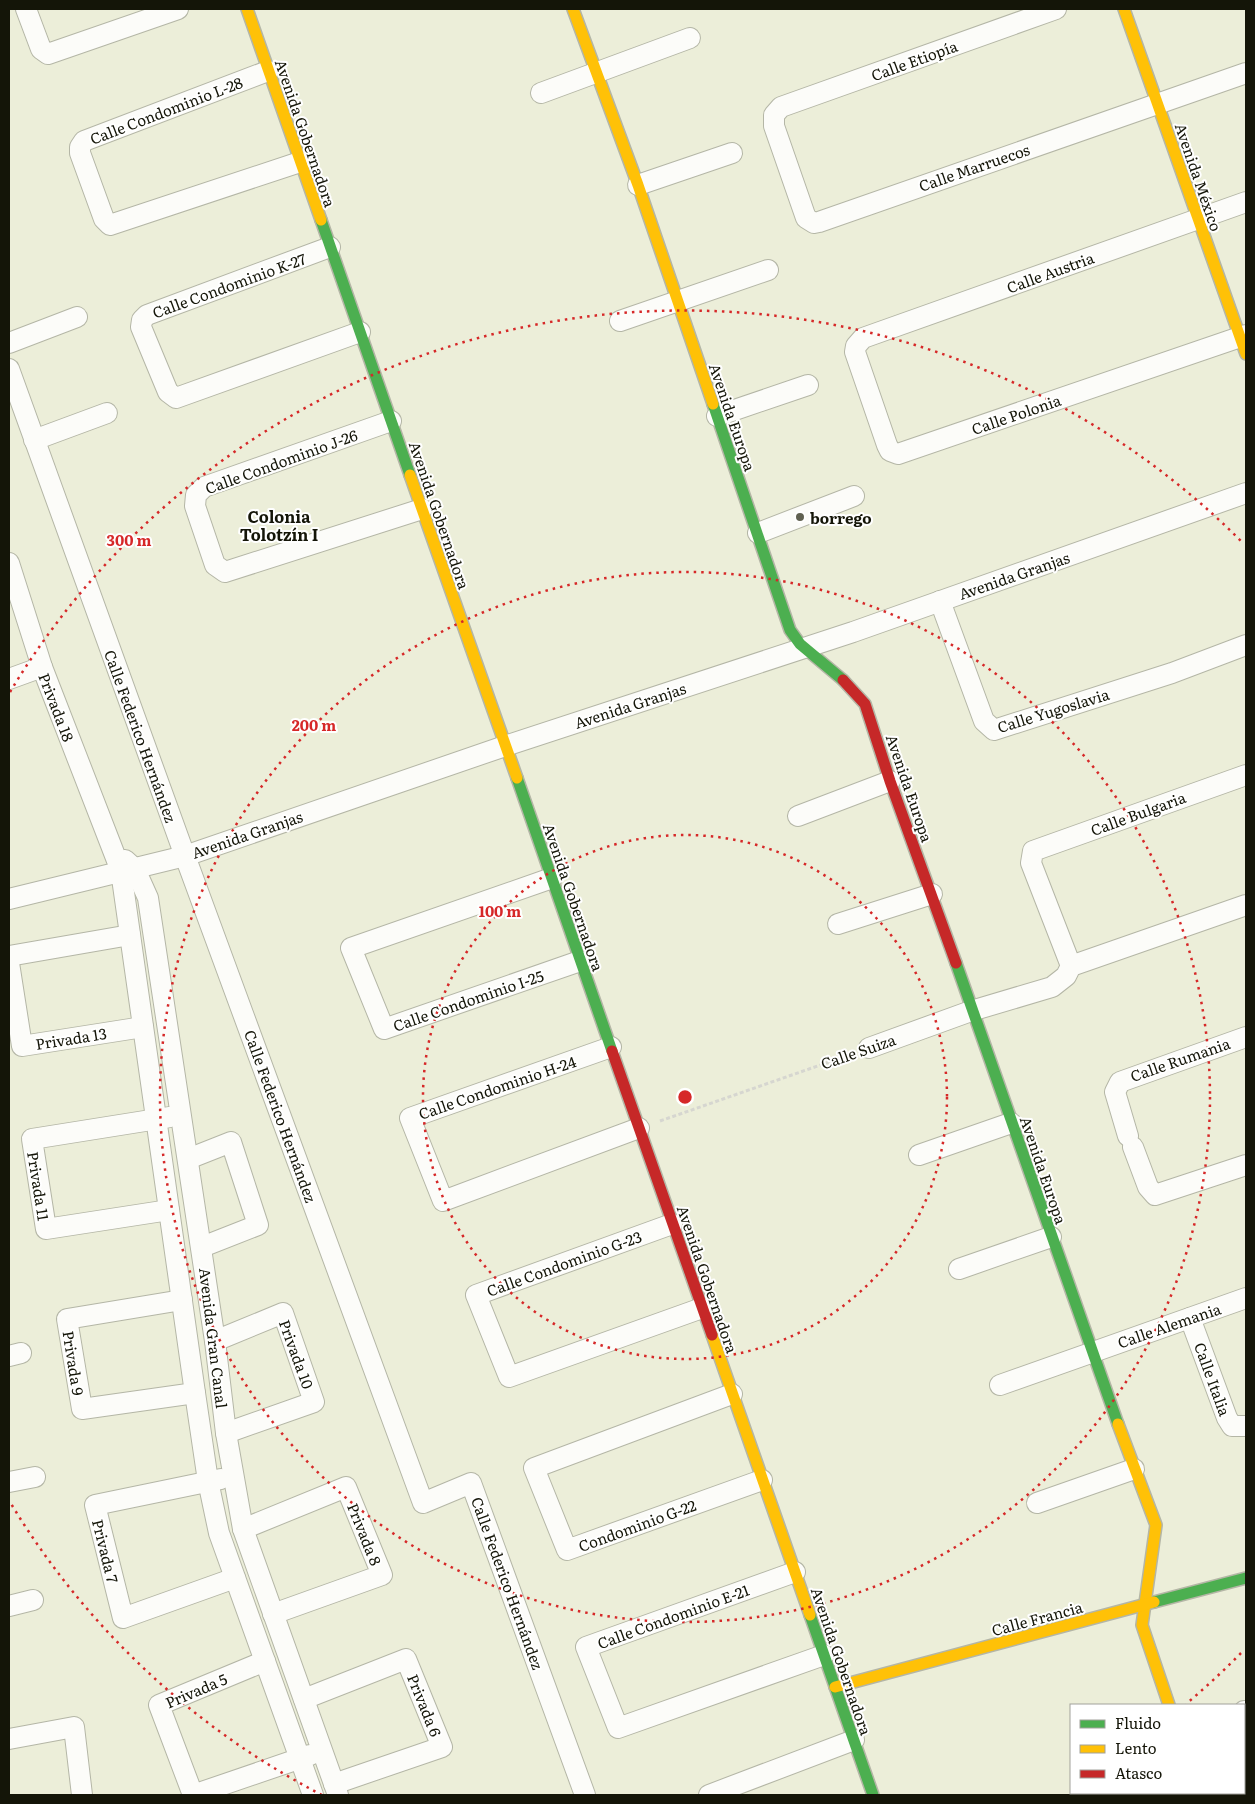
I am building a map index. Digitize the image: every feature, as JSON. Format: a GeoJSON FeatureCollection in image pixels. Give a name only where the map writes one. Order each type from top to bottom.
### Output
{"type":"FeatureCollection","features":[{"type":"Feature","properties":{"kind":"street"},"geometry":{"type":"LineString","coordinates":[[26,9],[41,49],[48,54],[178,9]]}},
{"type":"Feature","properties":{"kind":"street","name":"Avenida Gobernadora"},"geometry":{"type":"LineString","coordinates":[[247,9],[873,1795]]}},
{"type":"Feature","properties":{"kind":"street","name":"Avenida Europa"},"geometry":{"type":"LineString","coordinates":[[573,9],[638,185],[790,630],[804,648],[861,697],[932,894],[971,1011],[1051,1237],[1157,1530],[1142,1631],[1169,1704]]}},
{"type":"Feature","properties":{"kind":"street","name":"Calle Etiopía"},"geometry":{"type":"LineString","coordinates":[[774,115],[781,107],[1056,9]]}},
{"type":"Feature","properties":{"kind":"street","name":"Avenida México"},"geometry":{"type":"LineString","coordinates":[[1124,9],[1197,219],[1244,342]]}},
{"type":"Feature","properties":{"kind":"street"},"geometry":{"type":"LineString","coordinates":[[541,93],[690,38]]}},
{"type":"Feature","properties":{"kind":"street","name":"Calle Condominio L-28"},"geometry":{"type":"LineString","coordinates":[[268,71],[84,142],[80,147],[80,153],[104,219],[110,225],[300,162]]}},
{"type":"Feature","properties":{"kind":"street","name":"Calle Marruecos"},"geometry":{"type":"LineString","coordinates":[[774,115],[774,126],[803,213],[806,218],[814,223],[1246,73]]}},
{"type":"Feature","properties":{"kind":"street"},"geometry":{"type":"LineString","coordinates":[[638,185],[732,153]]}},
{"type":"Feature","properties":{"kind":"street","name":"Calle Austria"},"geometry":{"type":"LineString","coordinates":[[856,346],[863,338],[1246,202]]}},
{"type":"Feature","properties":{"kind":"street","name":"Calle Condominio K-27"},"geometry":{"type":"LineString","coordinates":[[330,247],[147,315],[142,320],[141,327],[168,392],[176,398],[360,332]]}},
{"type":"Feature","properties":{"kind":"street"},"geometry":{"type":"LineString","coordinates":[[620,321],[676,300],[768,270]]}},
{"type":"Feature","properties":{"kind":"street"},"geometry":{"type":"LineString","coordinates":[[9,343],[77,318]]}},
{"type":"Feature","properties":{"kind":"street","name":"Calle Polonia"},"geometry":{"type":"LineString","coordinates":[[856,346],[856,358],[887,445],[890,451],[898,454],[1244,342]]}},
{"type":"Feature","properties":{"kind":"street","name":"Calle Federico Hernández"},"geometry":{"type":"LineString","coordinates":[[9,369],[185,856],[423,1503],[471,1484],[585,1795]]}},
{"type":"Feature","properties":{"kind":"street"},"geometry":{"type":"LineString","coordinates":[[717,416],[808,385]]}},
{"type":"Feature","properties":{"kind":"street"},"geometry":{"type":"LineString","coordinates":[[34,440],[107,413]]}},
{"type":"Feature","properties":{"kind":"street","name":"Calle Condominio J-26"},"geometry":{"type":"LineString","coordinates":[[391,421],[204,487],[196,495],[194,506],[215,565],[221,571],[229,572],[422,509]]}},
{"type":"Feature","properties":{"kind":"street","name":"Avenida Granjas"},"geometry":{"type":"LineString","coordinates":[[9,899],[185,856],[505,746],[804,648],[1246,493]]}},
{"type":"Feature","properties":{"kind":"street"},"geometry":{"type":"LineString","coordinates":[[758,533],[854,496]]}},
{"type":"Feature","properties":{"kind":"street","name":"Privada 18"},"geometry":{"type":"LineString","coordinates":[[10,572],[42,667],[112,849],[128,870]]}},
{"type":"Feature","properties":{"kind":"street","name":"Calle Yugoslavia"},"geometry":{"type":"LineString","coordinates":[[940,601],[984,721],[994,730],[1172,673],[1246,645]]}},
{"type":"Feature","properties":{"kind":"street"},"geometry":{"type":"LineString","coordinates":[[9,679],[42,667]]}},
{"type":"Feature","properties":{"kind":"street","name":"Calle Bulgaria"},"geometry":{"type":"LineString","coordinates":[[1071,966],[1031,863],[1031,855],[1037,849],[1246,775]]}},
{"type":"Feature","properties":{"kind":"street"},"geometry":{"type":"LineString","coordinates":[[798,816],[890,781]]}},
{"type":"Feature","properties":{"kind":"street","name":"Avenida Gran Canal"},"geometry":{"type":"LineString","coordinates":[[128,870],[130,934],[195,1393],[208,1481],[218,1532],[313,1795]]}},
{"type":"Feature","properties":{"kind":"street","name":"Avenida Gran Canal"},"geometry":{"type":"LineString","coordinates":[[128,870],[148,898],[216,1342],[226,1434],[243,1529],[336,1790]]}},
{"type":"Feature","properties":{"kind":"street","name":"Calle Condominio I-25"},"geometry":{"type":"LineString","coordinates":[[552,878],[351,948],[384,1029],[580,961]]}},
{"type":"Feature","properties":{"kind":"street"},"geometry":{"type":"LineString","coordinates":[[838,924],[932,894]]}},
{"type":"Feature","properties":{"kind":"street"},"geometry":{"type":"LineString","coordinates":[[1071,966],[1246,905]]}},
{"type":"Feature","properties":{"kind":"street"},"geometry":{"type":"LineString","coordinates":[[9,956],[130,934]]}},
{"type":"Feature","properties":{"kind":"street","name":"Privada 13"},"geometry":{"type":"LineString","coordinates":[[9,963],[22,1046],[143,1027]]}},
{"type":"Feature","properties":{"kind":"street","name":"Calle Suiza"},"geometry":{"type":"LineString","coordinates":[[869,1048],[971,1011],[1052,987],[1066,976],[1071,966]]}},
{"type":"Feature","properties":{"kind":"street","name":"Calle Rumania"},"geometry":{"type":"LineString","coordinates":[[1246,1036],[1124,1078],[1117,1086],[1117,1100],[1130,1141],[1152,1194],[1159,1195],[1246,1165]]}},
{"type":"Feature","properties":{"kind":"street","name":"Calle Condominio H-24"},"geometry":{"type":"LineString","coordinates":[[611,1047],[410,1118],[443,1201],[639,1128]]}},
{"type":"Feature","properties":{"kind":"street","name":"Privada 11"},"geometry":{"type":"LineString","coordinates":[[169,1210],[46,1229],[32,1139],[180,1115]]}},
{"type":"Feature","properties":{"kind":"street"},"geometry":{"type":"LineString","coordinates":[[919,1155],[1011,1123]]}},
{"type":"Feature","properties":{"kind":"street"},"geometry":{"type":"LineString","coordinates":[[188,1159],[231,1142],[258,1225],[202,1247]]}},
{"type":"Feature","properties":{"kind":"street","name":"Calle Condominio G-23"},"geometry":{"type":"LineString","coordinates":[[672,1224],[476,1296],[509,1377],[702,1308]]}},
{"type":"Feature","properties":{"kind":"street"},"geometry":{"type":"LineString","coordinates":[[960,1269],[1051,1237]]}},
{"type":"Feature","properties":{"kind":"street","name":"Calle Alemania"},"geometry":{"type":"LineString","coordinates":[[1000,1385],[1246,1298]]}},
{"type":"Feature","properties":{"kind":"street","name":"Privada 9"},"geometry":{"type":"LineString","coordinates":[[182,1300],[68,1320],[82,1409],[195,1393]]}},
{"type":"Feature","properties":{"kind":"street","name":"Privada 10"},"geometry":{"type":"LineString","coordinates":[[216,1342],[283,1313],[314,1402],[226,1434]]}},
{"type":"Feature","properties":{"kind":"street","name":"Calle Italia"},"geometry":{"type":"LineString","coordinates":[[1190,1318],[1226,1418],[1232,1426],[1246,1426]]}},
{"type":"Feature","properties":{"kind":"street","name":"Condominio G-22"},"geometry":{"type":"LineString","coordinates":[[732,1394],[534,1468],[567,1550],[762,1480]]}},
{"type":"Feature","properties":{"kind":"street"},"geometry":{"type":"LineString","coordinates":[[1037,1503],[1134,1469]]}},
{"type":"Feature","properties":{"kind":"street"},"geometry":{"type":"LineString","coordinates":[[9,1482],[35,1477]]}},
{"type":"Feature","properties":{"kind":"street","name":"Privada 7"},"geometry":{"type":"LineString","coordinates":[[233,1477],[95,1504],[122,1618],[235,1578]]}},
{"type":"Feature","properties":{"kind":"street","name":"Privada 8"},"geometry":{"type":"LineString","coordinates":[[243,1529],[346,1487],[382,1575],[272,1614]]}},
{"type":"Feature","properties":{"kind":"street","name":"Calle Condominio E-21"},"geometry":{"type":"LineString","coordinates":[[795,1572],[586,1647],[618,1728],[824,1655]]}},
{"type":"Feature","properties":{"kind":"street","name":"Calle Francia"},"geometry":{"type":"LineString","coordinates":[[835,1687],[1246,1578]]}},
{"type":"Feature","properties":{"kind":"street"},"geometry":{"type":"LineString","coordinates":[[9,1606],[33,1600]]}},
{"type":"Feature","properties":{"kind":"street","name":"Privada 6"},"geometry":{"type":"LineString","coordinates":[[304,1699],[406,1659],[442,1747],[336,1790]]}},
{"type":"Feature","properties":{"kind":"street","name":"Privada 5"},"geometry":{"type":"LineString","coordinates":[[265,1661],[159,1705],[193,1795],[321,1751]]}},
{"type":"Feature","properties":{"kind":"street"},"geometry":{"type":"LineString","coordinates":[[9,1739],[74,1727],[82,1795]]}},
{"type":"Feature","properties":{"kind":"street"},"geometry":{"type":"LineString","coordinates":[[709,1795],[854,1740]]}},
{"type":"Feature","properties":{"kind":"path","name":"Calle Suiza"},"geometry":{"type":"LineString","coordinates":[[639,1128],[869,1048]]}},
{"type":"Feature","properties":{"kind":"traffic: fast"},"geometry":{"type":"LineString","coordinates":[[321,220],[410,475]]}},
{"type":"Feature","properties":{"kind":"traffic: fast"},"geometry":{"type":"LineString","coordinates":[[713,404],[790,630],[800,644],[843,680]]}},
{"type":"Feature","properties":{"kind":"traffic: fast"},"geometry":{"type":"LineString","coordinates":[[517,778],[612,1051]]}},
{"type":"Feature","properties":{"kind":"traffic: fast"},"geometry":{"type":"LineString","coordinates":[[956,963],[1118,1424]]}},
{"type":"Feature","properties":{"kind":"traffic: fast"},"geometry":{"type":"LineString","coordinates":[[1154,1602],[1246,1578]]}},
{"type":"Feature","properties":{"kind":"traffic: fast"},"geometry":{"type":"LineString","coordinates":[[810,1615],[873,1795]]}},
{"type":"Feature","properties":{"kind":"traffic: slow"},"geometry":{"type":"LineString","coordinates":[[247,9],[321,220]]}},
{"type":"Feature","properties":{"kind":"traffic: slow"},"geometry":{"type":"LineString","coordinates":[[573,9],[638,185],[713,404]]}},
{"type":"Feature","properties":{"kind":"traffic: slow"},"geometry":{"type":"LineString","coordinates":[[1124,9],[1246,354]]}},
{"type":"Feature","properties":{"kind":"traffic: slow"},"geometry":{"type":"LineString","coordinates":[[410,475],[517,778]]}},
{"type":"Feature","properties":{"kind":"traffic: slow"},"geometry":{"type":"LineString","coordinates":[[712,1335],[810,1615]]}},
{"type":"Feature","properties":{"kind":"traffic: slow"},"geometry":{"type":"LineString","coordinates":[[1118,1424],[1156,1525],[1142,1625],[1169,1704]]}},
{"type":"Feature","properties":{"kind":"traffic: slow"},"geometry":{"type":"LineString","coordinates":[[835,1687],[1154,1602]]}},
{"type":"Feature","properties":{"kind":"traffic: jam"},"geometry":{"type":"LineString","coordinates":[[843,680],[865,704],[890,781],[956,963]]}},
{"type":"Feature","properties":{"kind":"traffic: jam"},"geometry":{"type":"LineString","coordinates":[[612,1051],[712,1335]]}},
{"type":"Feature","properties":{"kind":"place","name":"borrego"},"geometry":{"type":"Point","coordinates":[800,517]}},
{"type":"Feature","properties":{"kind":"district","name":"Colonia Tolotzín I"},"geometry":{"type":"Point","coordinates":[279,525]}}]}
